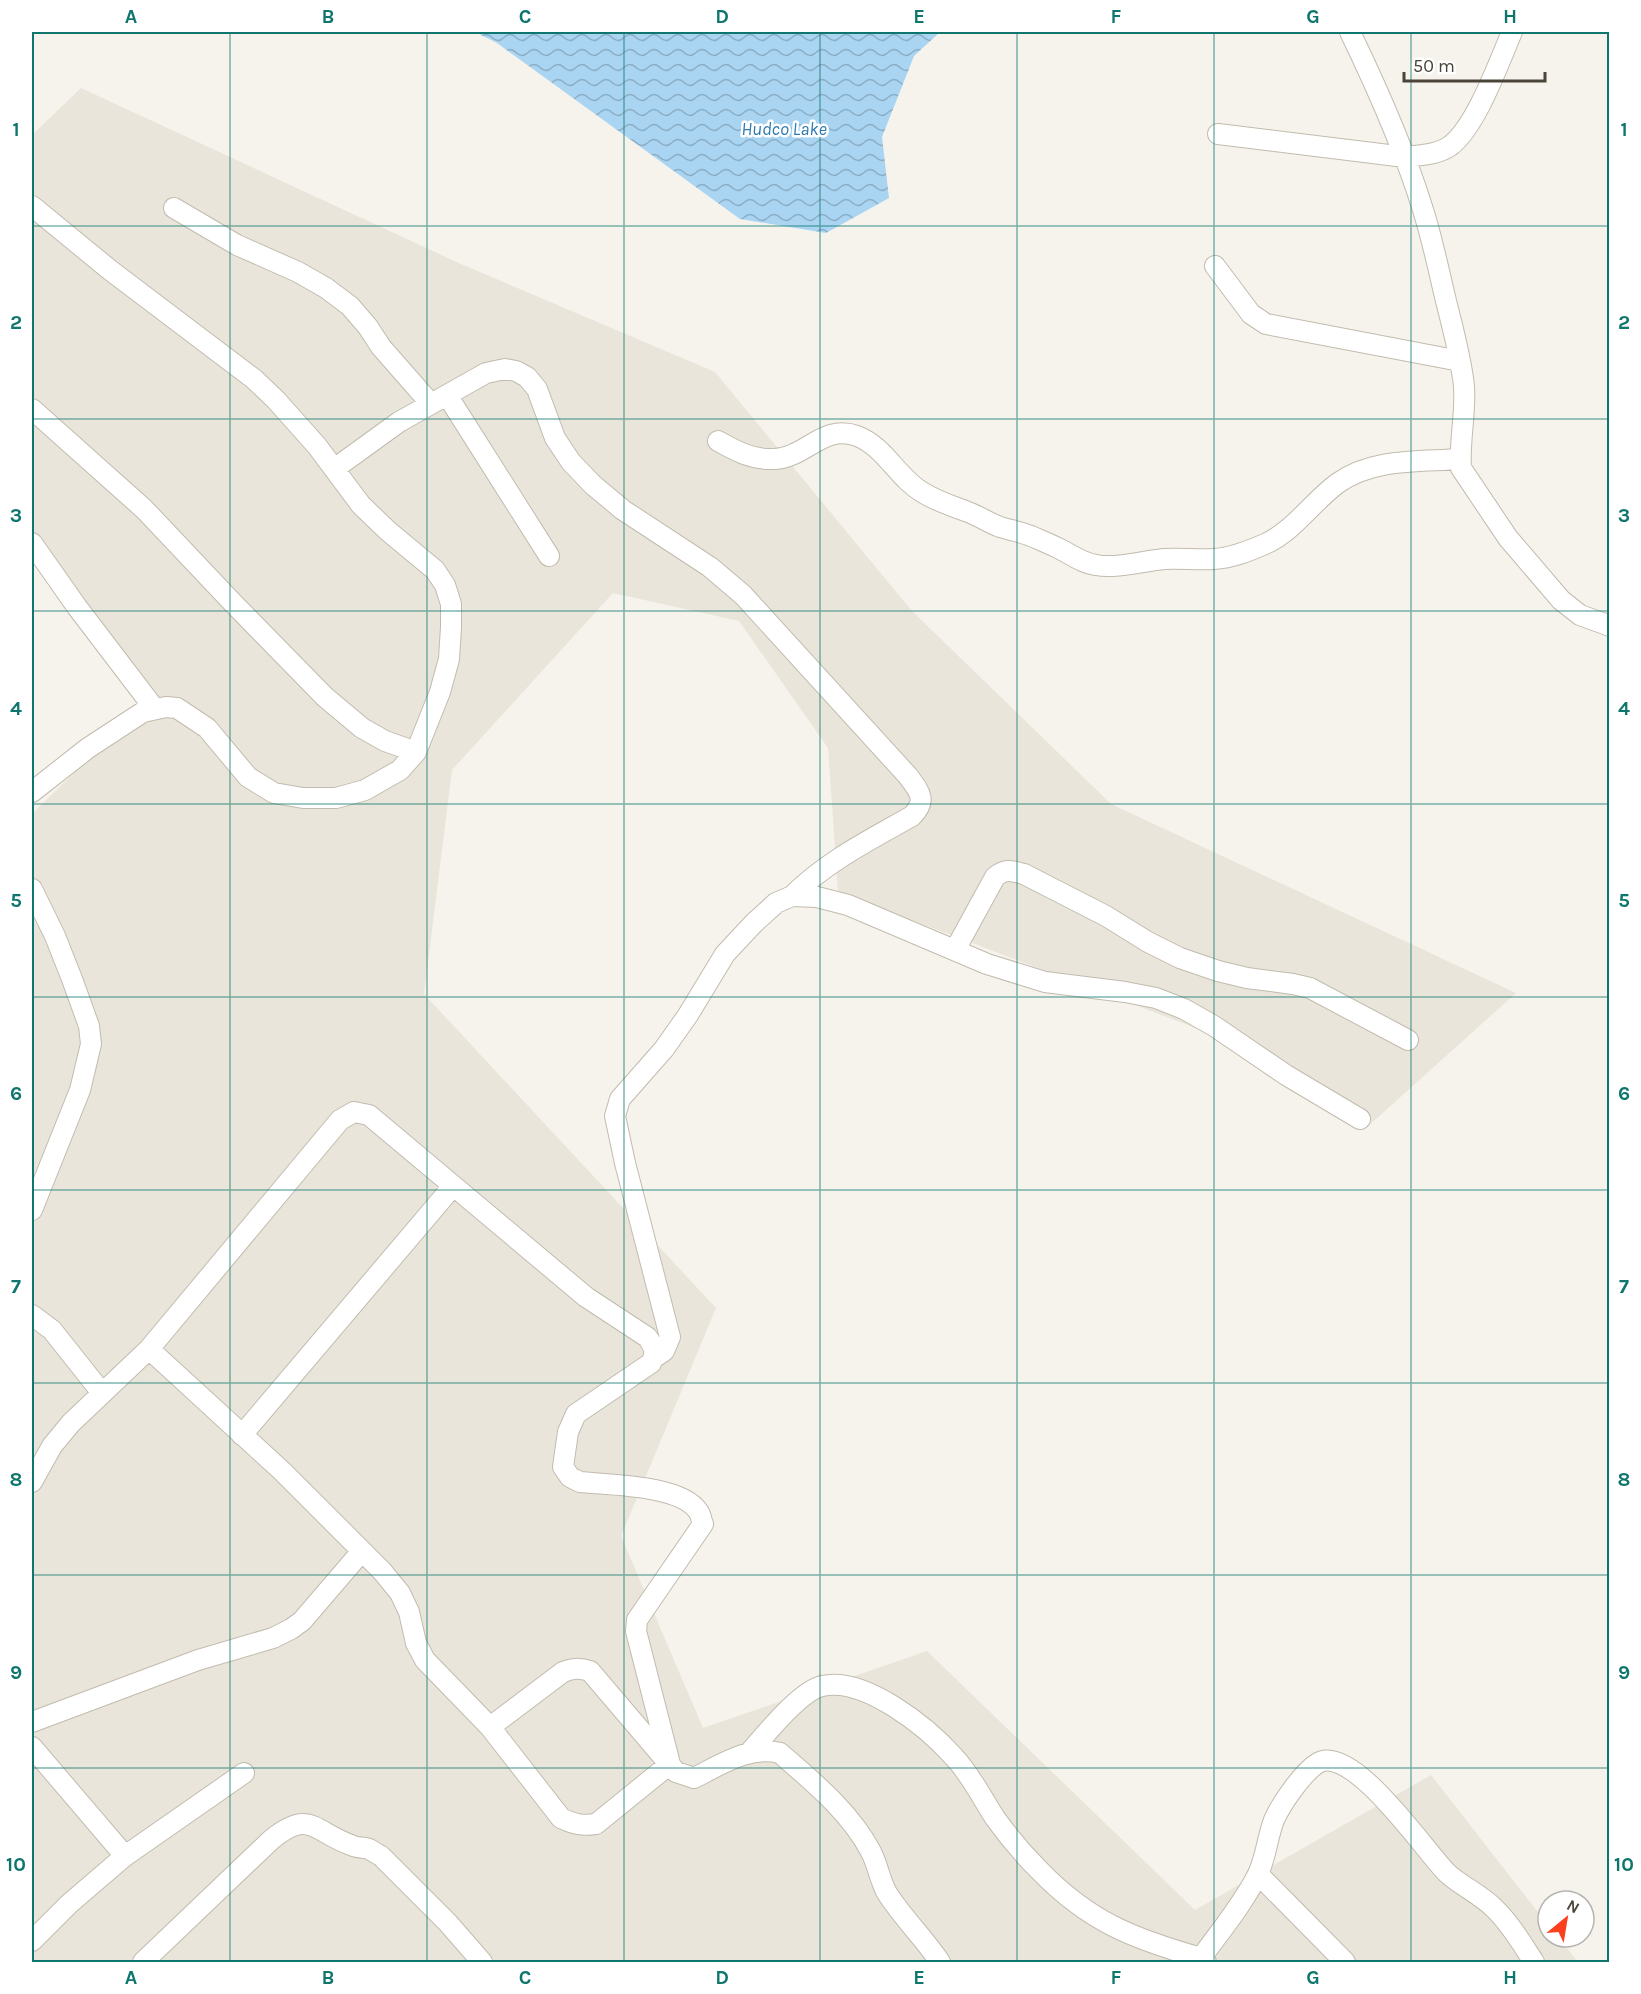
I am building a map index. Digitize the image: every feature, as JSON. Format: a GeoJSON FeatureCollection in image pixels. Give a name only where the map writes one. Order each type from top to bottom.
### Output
{"type":"FeatureCollection","features":[{"type":"Feature","properties":{"kind":"street"},"geometry":{"type":"LineString","coordinates":[[1350,32],[1376,85],[1424,212],[1464,386],[1461,468],[1508,538],[1562,600],[1580,615],[1610,626]]}},
{"type":"Feature","properties":{"kind":"street"},"geometry":{"type":"LineString","coordinates":[[1218,134],[1405,157],[1433,153],[1449,146],[1464,131],[1488,89],[1512,32]]}},
{"type":"Feature","properties":{"kind":"street"},"geometry":{"type":"LineString","coordinates":[[32,206],[110,270],[254,379],[299,424],[361,505],[435,570],[445,585],[451,604],[449,659],[429,723],[416,752],[400,770],[365,790],[336,798],[303,798],[274,793],[248,777],[207,728],[189,715],[177,708],[154,708],[143,712],[88,748],[32,792]]}},
{"type":"Feature","properties":{"kind":"street"},"geometry":{"type":"LineString","coordinates":[[174,208],[230,242],[298,272],[326,288],[356,313],[381,347],[439,400],[549,556]]}},
{"type":"Feature","properties":{"kind":"street"},"geometry":{"type":"LineString","coordinates":[[1215,266],[1251,314],[1266,324],[1460,361]]}},
{"type":"Feature","properties":{"kind":"street"},"geometry":{"type":"LineString","coordinates":[[334,468],[399,422],[486,373],[505,369],[516,371],[527,377],[537,389],[555,438],[571,462],[593,485],[623,510],[710,567],[743,595],[908,776],[921,794],[920,805],[912,816],[831,863],[808,880],[792,896],[776,903],[754,923],[725,954],[688,1016],[664,1049],[620,1099],[615,1116],[670,1337],[664,1350],[651,1363],[576,1414],[568,1432],[563,1467],[570,1477],[580,1482],[658,1490],[674,1494],[699,1511],[703,1524],[637,1620],[636,1631],[670,1764]]}},
{"type":"Feature","properties":{"kind":"street"},"geometry":{"type":"LineString","coordinates":[[32,409],[144,509],[325,697],[362,728],[385,741],[416,752]]}},
{"type":"Feature","properties":{"kind":"street"},"geometry":{"type":"LineString","coordinates":[[718,441],[736,452],[753,457],[774,459],[787,456],[832,434],[845,433],[859,437],[870,443],[902,477],[920,492],[1000,527],[1038,539],[1085,563],[1100,566],[1164,559],[1216,559],[1235,556],[1268,543],[1338,483],[1364,468],[1394,463],[1461,459]]}},
{"type":"Feature","properties":{"kind":"street"},"geometry":{"type":"LineString","coordinates":[[32,543],[77,607],[154,708]]}},
{"type":"Feature","properties":{"kind":"street"},"geometry":{"type":"LineString","coordinates":[[955,950],[995,877],[1002,871],[1011,870],[1024,874],[1106,915],[1148,942],[1180,958],[1247,978],[1310,988],[1408,1040]]}},
{"type":"Feature","properties":{"kind":"street"},"geometry":{"type":"LineString","coordinates":[[32,889],[55,936],[72,979],[89,1026],[91,1044],[80,1090],[32,1210]]}},
{"type":"Feature","properties":{"kind":"street"},"geometry":{"type":"LineString","coordinates":[[792,896],[817,897],[848,905],[987,964],[1045,982],[1156,998],[1184,1009],[1214,1026],[1286,1075],[1360,1119]]}},
{"type":"Feature","properties":{"kind":"street"},"geometry":{"type":"LineString","coordinates":[[32,1482],[52,1446],[71,1423],[149,1348],[340,1120],[354,1112],[369,1115],[586,1297],[647,1337],[655,1350],[655,1357]]}},
{"type":"Feature","properties":{"kind":"street"},"geometry":{"type":"LineString","coordinates":[[242,1435],[453,1186]]}},
{"type":"Feature","properties":{"kind":"street"},"geometry":{"type":"LineString","coordinates":[[32,1315],[51,1330],[102,1393]]}},
{"type":"Feature","properties":{"kind":"street"},"geometry":{"type":"LineString","coordinates":[[149,1348],[282,1471],[362,1551],[400,1593],[409,1612],[416,1643],[425,1660],[490,1727],[561,1818],[585,1826],[596,1824],[670,1764]]}},
{"type":"Feature","properties":{"kind":"street"},"geometry":{"type":"LineString","coordinates":[[32,1722],[198,1659],[273,1638],[291,1629],[302,1621],[362,1551]]}},
{"type":"Feature","properties":{"kind":"street"},"geometry":{"type":"LineString","coordinates":[[490,1727],[563,1672],[572,1668],[580,1668],[590,1671],[676,1772],[694,1778],[748,1753],[768,1750],[780,1753],[839,1808],[871,1851],[888,1894],[940,1962]]}},
{"type":"Feature","properties":{"kind":"street"},"geometry":{"type":"LineString","coordinates":[[748,1753],[800,1698],[821,1686],[843,1685],[867,1692],[905,1714],[956,1758],[996,1819],[1017,1845],[1039,1871],[1070,1899],[1097,1919],[1125,1933],[1202,1961],[1258,1874],[1274,1819],[1309,1770],[1317,1764],[1330,1760],[1358,1774],[1379,1793],[1448,1874],[1494,1907],[1534,1962]]}},
{"type":"Feature","properties":{"kind":"street"},"geometry":{"type":"LineString","coordinates":[[32,1747],[124,1856]]}},
{"type":"Feature","properties":{"kind":"street"},"geometry":{"type":"LineString","coordinates":[[32,1941],[69,1904],[124,1856],[244,1773]]}},
{"type":"Feature","properties":{"kind":"street"},"geometry":{"type":"LineString","coordinates":[[143,1962],[272,1840],[285,1829],[300,1823],[315,1826],[351,1846],[369,1849],[381,1856],[448,1923],[482,1962]]}},
{"type":"Feature","properties":{"kind":"street"},"geometry":{"type":"LineString","coordinates":[[1258,1874],[1345,1962]]}},
{"type":"Feature","properties":{"kind":"shaded area"},"geometry":{"type":"Polygon","coordinates":[[[81,88],[461,264],[715,372],[911,610],[1111,804],[1516,993],[1365,1129],[1235,1043],[838,892],[828,748],[739,621],[613,593],[452,770],[424,994],[716,1308],[621,1536],[703,1728],[927,1651],[1195,1910],[1431,1775],[1536,1910],[1536,1949],[1568,1949],[1578,1962],[32,1962],[32,814],[156,692],[32,540],[32,135],[81,88]]]}},
{"type":"Feature","properties":{"kind":"water","name":"Hudco Lake"},"geometry":{"type":"Polygon","coordinates":[[[475,32],[940,32],[914,56],[882,137],[889,198],[826,233],[740,219],[497,43],[475,32]]]}}]}
